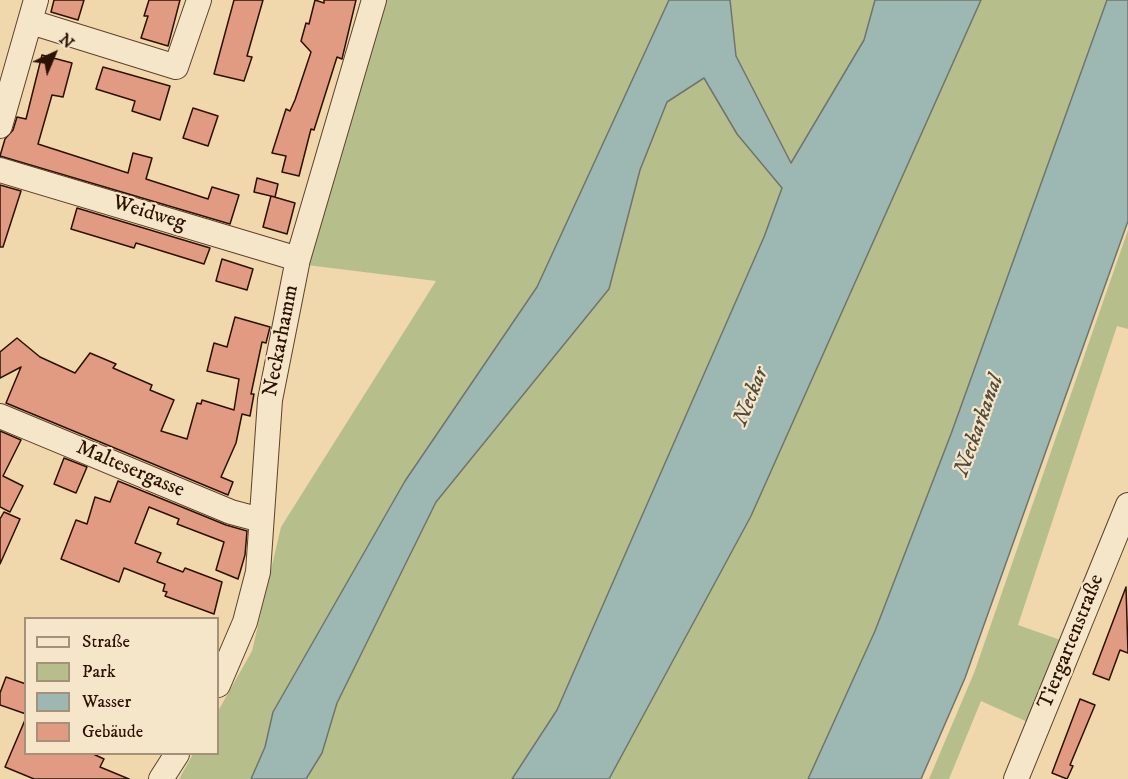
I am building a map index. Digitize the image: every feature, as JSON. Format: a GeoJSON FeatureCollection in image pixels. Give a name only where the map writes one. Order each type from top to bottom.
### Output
{"type":"FeatureCollection","features":[{"type":"Feature","properties":{"kind":"street"},"geometry":{"type":"LineString","coordinates":[[0,126],[34,11],[176,67],[199,0]]}},
{"type":"Feature","properties":{"kind":"street","name":"Neckarhamm"},"geometry":{"type":"LineString","coordinates":[[219,683],[244,622],[258,572],[270,400],[298,259],[374,0]]}},
{"type":"Feature","properties":{"kind":"street","name":"Weidweg"},"geometry":{"type":"LineString","coordinates":[[0,170],[298,259]]}},
{"type":"Feature","properties":{"kind":"street","name":"Maltesergasse"},"geometry":{"type":"LineString","coordinates":[[0,416],[231,512],[261,520]]}},
{"type":"Feature","properties":{"kind":"street","name":"Tiergartenstraße"},"geometry":{"type":"LineString","coordinates":[[1016,779],[1128,505]]}},
{"type":"Feature","properties":{"kind":"street"},"geometry":{"type":"LineString","coordinates":[[161,779],[176,755]]}},
{"type":"Feature","properties":{"kind":"green space"},"geometry":{"type":"Polygon","coordinates":[[[384,0],[669,0],[537,287],[405,481],[273,712],[265,747],[251,779],[179,779],[192,755],[219,755],[219,709],[252,651],[281,527],[436,281],[307,265],[384,0]]]}},
{"type":"Feature","properties":{"kind":"green space"},"geometry":{"type":"Polygon","coordinates":[[[730,0],[1107,0],[951,434],[875,631],[808,779],[301,779],[371,625],[387,601],[436,502],[609,289],[640,170],[667,102],[705,78],[712,89],[735,55],[730,0]]]}},
{"type":"Feature","properties":{"kind":"green space"},"geometry":{"type":"Polygon","coordinates":[[[1128,230],[1128,329],[1117,326],[1018,625],[1066,642],[1032,724],[981,701],[949,779],[929,779],[974,673],[1128,230]]]}},
{"type":"Feature","properties":{"kind":"water","name":"Neckar"},"geometry":{"type":"Polygon","coordinates":[[[669,0],[730,0],[736,56],[791,163],[864,40],[875,0],[981,0],[751,516],[609,779],[512,779],[557,710],[764,237],[782,188],[737,134],[704,78],[667,102],[640,170],[609,289],[436,502],[337,703],[322,753],[306,779],[251,779],[265,747],[273,712],[405,481],[537,287],[669,0]]]}},
{"type":"Feature","properties":{"kind":"water","name":"Neckarkanal"},"geometry":{"type":"Polygon","coordinates":[[[1107,0],[1128,0],[1128,221],[965,678],[921,779],[808,779],[875,631],[951,434],[1107,0]]]}},
{"type":"Feature","properties":{"kind":"building"},"geometry":{"type":"Polygon","coordinates":[[[54,0],[84,0],[78,20],[51,12],[54,0]]]}},
{"type":"Feature","properties":{"kind":"building"},"geometry":{"type":"Polygon","coordinates":[[[149,0],[180,0],[168,46],[141,38],[148,16],[144,16],[149,0]]]}},
{"type":"Feature","properties":{"kind":"building"},"geometry":{"type":"Polygon","coordinates":[[[234,0],[263,0],[247,56],[252,57],[244,81],[214,74],[234,0]]]}},
{"type":"Feature","properties":{"kind":"building"},"geometry":{"type":"Polygon","coordinates":[[[315,0],[324,3],[324,0],[356,0],[342,59],[337,57],[314,130],[311,129],[299,176],[282,172],[286,156],[272,153],[286,109],[290,111],[295,100],[311,52],[301,41],[306,23],[309,24],[315,0]]]}},
{"type":"Feature","properties":{"kind":"building"},"geometry":{"type":"Polygon","coordinates":[[[42,55],[72,63],[63,97],[52,95],[38,144],[128,173],[133,153],[152,158],[146,179],[208,199],[212,187],[239,195],[230,224],[0,156],[5,139],[13,130],[17,117],[26,119],[42,55]]]}},
{"type":"Feature","properties":{"kind":"building"},"geometry":{"type":"Polygon","coordinates":[[[103,67],[170,86],[160,120],[132,111],[135,101],[96,89],[103,67]]]}},
{"type":"Feature","properties":{"kind":"building"},"geometry":{"type":"Polygon","coordinates":[[[193,108],[218,116],[208,146],[183,138],[193,108]]]}},
{"type":"Feature","properties":{"kind":"building"},"geometry":{"type":"Polygon","coordinates":[[[257,178],[278,184],[275,197],[254,192],[257,178]]]}},
{"type":"Feature","properties":{"kind":"building"},"geometry":{"type":"Polygon","coordinates":[[[0,185],[21,191],[3,247],[0,247],[0,185]]]}},
{"type":"Feature","properties":{"kind":"building"},"geometry":{"type":"Polygon","coordinates":[[[271,196],[295,203],[287,234],[263,227],[271,196]]]}},
{"type":"Feature","properties":{"kind":"building"},"geometry":{"type":"Polygon","coordinates":[[[77,208],[210,248],[204,264],[136,243],[134,248],[71,229],[77,208]]]}},
{"type":"Feature","properties":{"kind":"building"},"geometry":{"type":"Polygon","coordinates":[[[222,259],[253,269],[247,290],[216,281],[222,259]]]}},
{"type":"Feature","properties":{"kind":"building"},"geometry":{"type":"Polygon","coordinates":[[[235,317],[270,327],[266,343],[262,342],[251,394],[254,394],[250,416],[242,414],[236,443],[221,477],[233,482],[228,495],[6,403],[21,367],[0,378],[0,352],[17,338],[40,357],[75,373],[90,353],[116,364],[113,368],[152,385],[150,390],[174,400],[161,431],[187,439],[197,403],[201,404],[202,400],[234,410],[239,379],[207,371],[214,343],[227,347],[235,317]]]}},
{"type":"Feature","properties":{"kind":"building"},"geometry":{"type":"Polygon","coordinates":[[[0,431],[21,440],[3,476],[23,486],[10,512],[0,507],[0,431]]]}},
{"type":"Feature","properties":{"kind":"building"},"geometry":{"type":"Polygon","coordinates":[[[64,458],[87,467],[76,493],[54,484],[64,458]]]}},
{"type":"Feature","properties":{"kind":"building"},"geometry":{"type":"Polygon","coordinates":[[[118,481],[226,525],[247,531],[245,555],[238,579],[216,570],[224,542],[177,524],[179,519],[149,507],[135,543],[161,553],[157,562],[183,572],[185,568],[222,582],[214,614],[165,596],[167,592],[163,591],[165,584],[124,568],[119,582],[61,559],[76,520],[87,524],[95,497],[110,502],[118,481]]]}},
{"type":"Feature","properties":{"kind":"building"},"geometry":{"type":"Polygon","coordinates":[[[4,512],[20,519],[0,564],[0,519],[4,512]]]}},
{"type":"Feature","properties":{"kind":"building"},"geometry":{"type":"Polygon","coordinates":[[[1126,587],[1128,653],[1120,650],[1109,680],[1093,674],[1126,587]]]}},
{"type":"Feature","properties":{"kind":"building"},"geometry":{"type":"Polygon","coordinates":[[[6,677],[24,683],[24,713],[0,705],[0,693],[6,677]]]}},
{"type":"Feature","properties":{"kind":"building"},"geometry":{"type":"Polygon","coordinates":[[[1080,699],[1095,705],[1070,765],[1073,766],[1067,779],[1052,773],[1080,699]]]}},
{"type":"Feature","properties":{"kind":"building"},"geometry":{"type":"Polygon","coordinates":[[[24,722],[24,755],[95,755],[104,759],[100,767],[129,779],[34,779],[5,767],[24,722]]]}}]}
